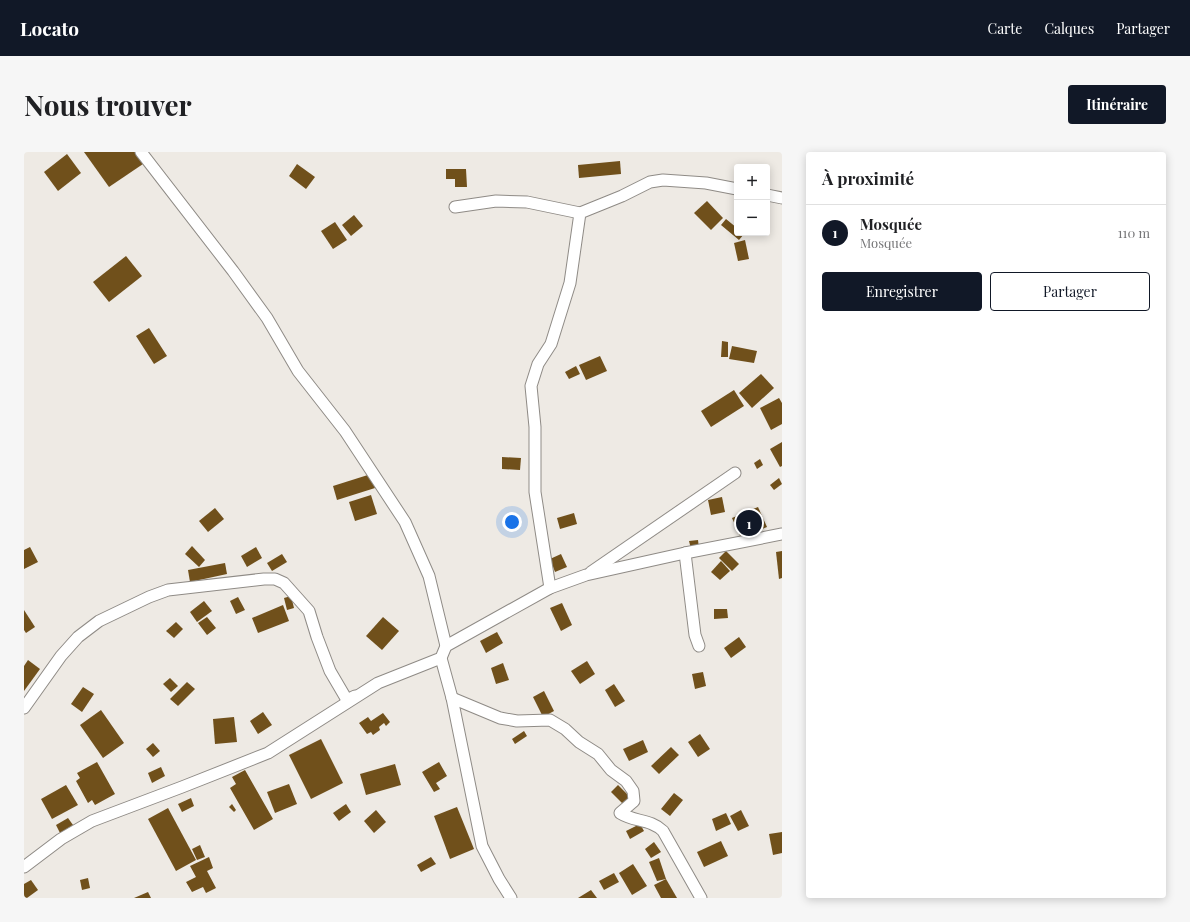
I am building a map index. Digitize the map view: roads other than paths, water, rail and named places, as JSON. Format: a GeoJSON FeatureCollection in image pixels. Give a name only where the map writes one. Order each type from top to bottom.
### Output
{"type":"FeatureCollection","features":[{"type":"Feature","properties":{"kind":"street"},"geometry":{"type":"LineString","coordinates":[[141,152],[233,271],[267,318],[298,371],[345,431],[405,522],[429,576],[446,646],[441,658],[452,698],[482,846],[499,879],[511,898]]}},
{"type":"Feature","properties":{"kind":"street"},"geometry":{"type":"LineString","coordinates":[[455,207],[496,201],[526,202],[580,213],[622,196],[650,182],[663,180],[706,183],[734,188]]}},
{"type":"Feature","properties":{"kind":"street"},"geometry":{"type":"LineString","coordinates":[[770,196],[782,198]]}},
{"type":"Feature","properties":{"kind":"street"},"geometry":{"type":"LineString","coordinates":[[550,588],[535,492],[535,427],[531,386],[538,364],[550,344],[570,283],[580,213]]}},
{"type":"Feature","properties":{"kind":"street"},"geometry":{"type":"LineString","coordinates":[[586,576],[735,474]]}},
{"type":"Feature","properties":{"kind":"street"},"geometry":{"type":"LineString","coordinates":[[446,646],[550,588],[586,576],[685,553],[782,534]]}},
{"type":"Feature","properties":{"kind":"street"},"geometry":{"type":"LineString","coordinates":[[685,553],[695,635],[699,646]]}},
{"type":"Feature","properties":{"kind":"street"},"geometry":{"type":"LineString","coordinates":[[24,708],[61,656],[78,637],[100,621],[149,597],[168,590],[264,579],[275,579],[284,583],[309,611],[330,671],[347,700],[378,683],[441,658]]}},
{"type":"Feature","properties":{"kind":"street"},"geometry":{"type":"LineString","coordinates":[[24,867],[61,839],[92,821],[182,788],[268,753],[378,683]]}},
{"type":"Feature","properties":{"kind":"street"},"geometry":{"type":"LineString","coordinates":[[452,698],[500,718],[517,721],[550,720],[565,729],[579,742],[598,754],[611,770],[626,781],[633,791],[634,801],[620,813],[627,818],[652,823],[658,826],[701,898]]}},
{"type":"Feature","properties":{"kind":"place","name":"Mosquée"},"geometry":{"type":"Point","coordinates":[749,523]}}]}
